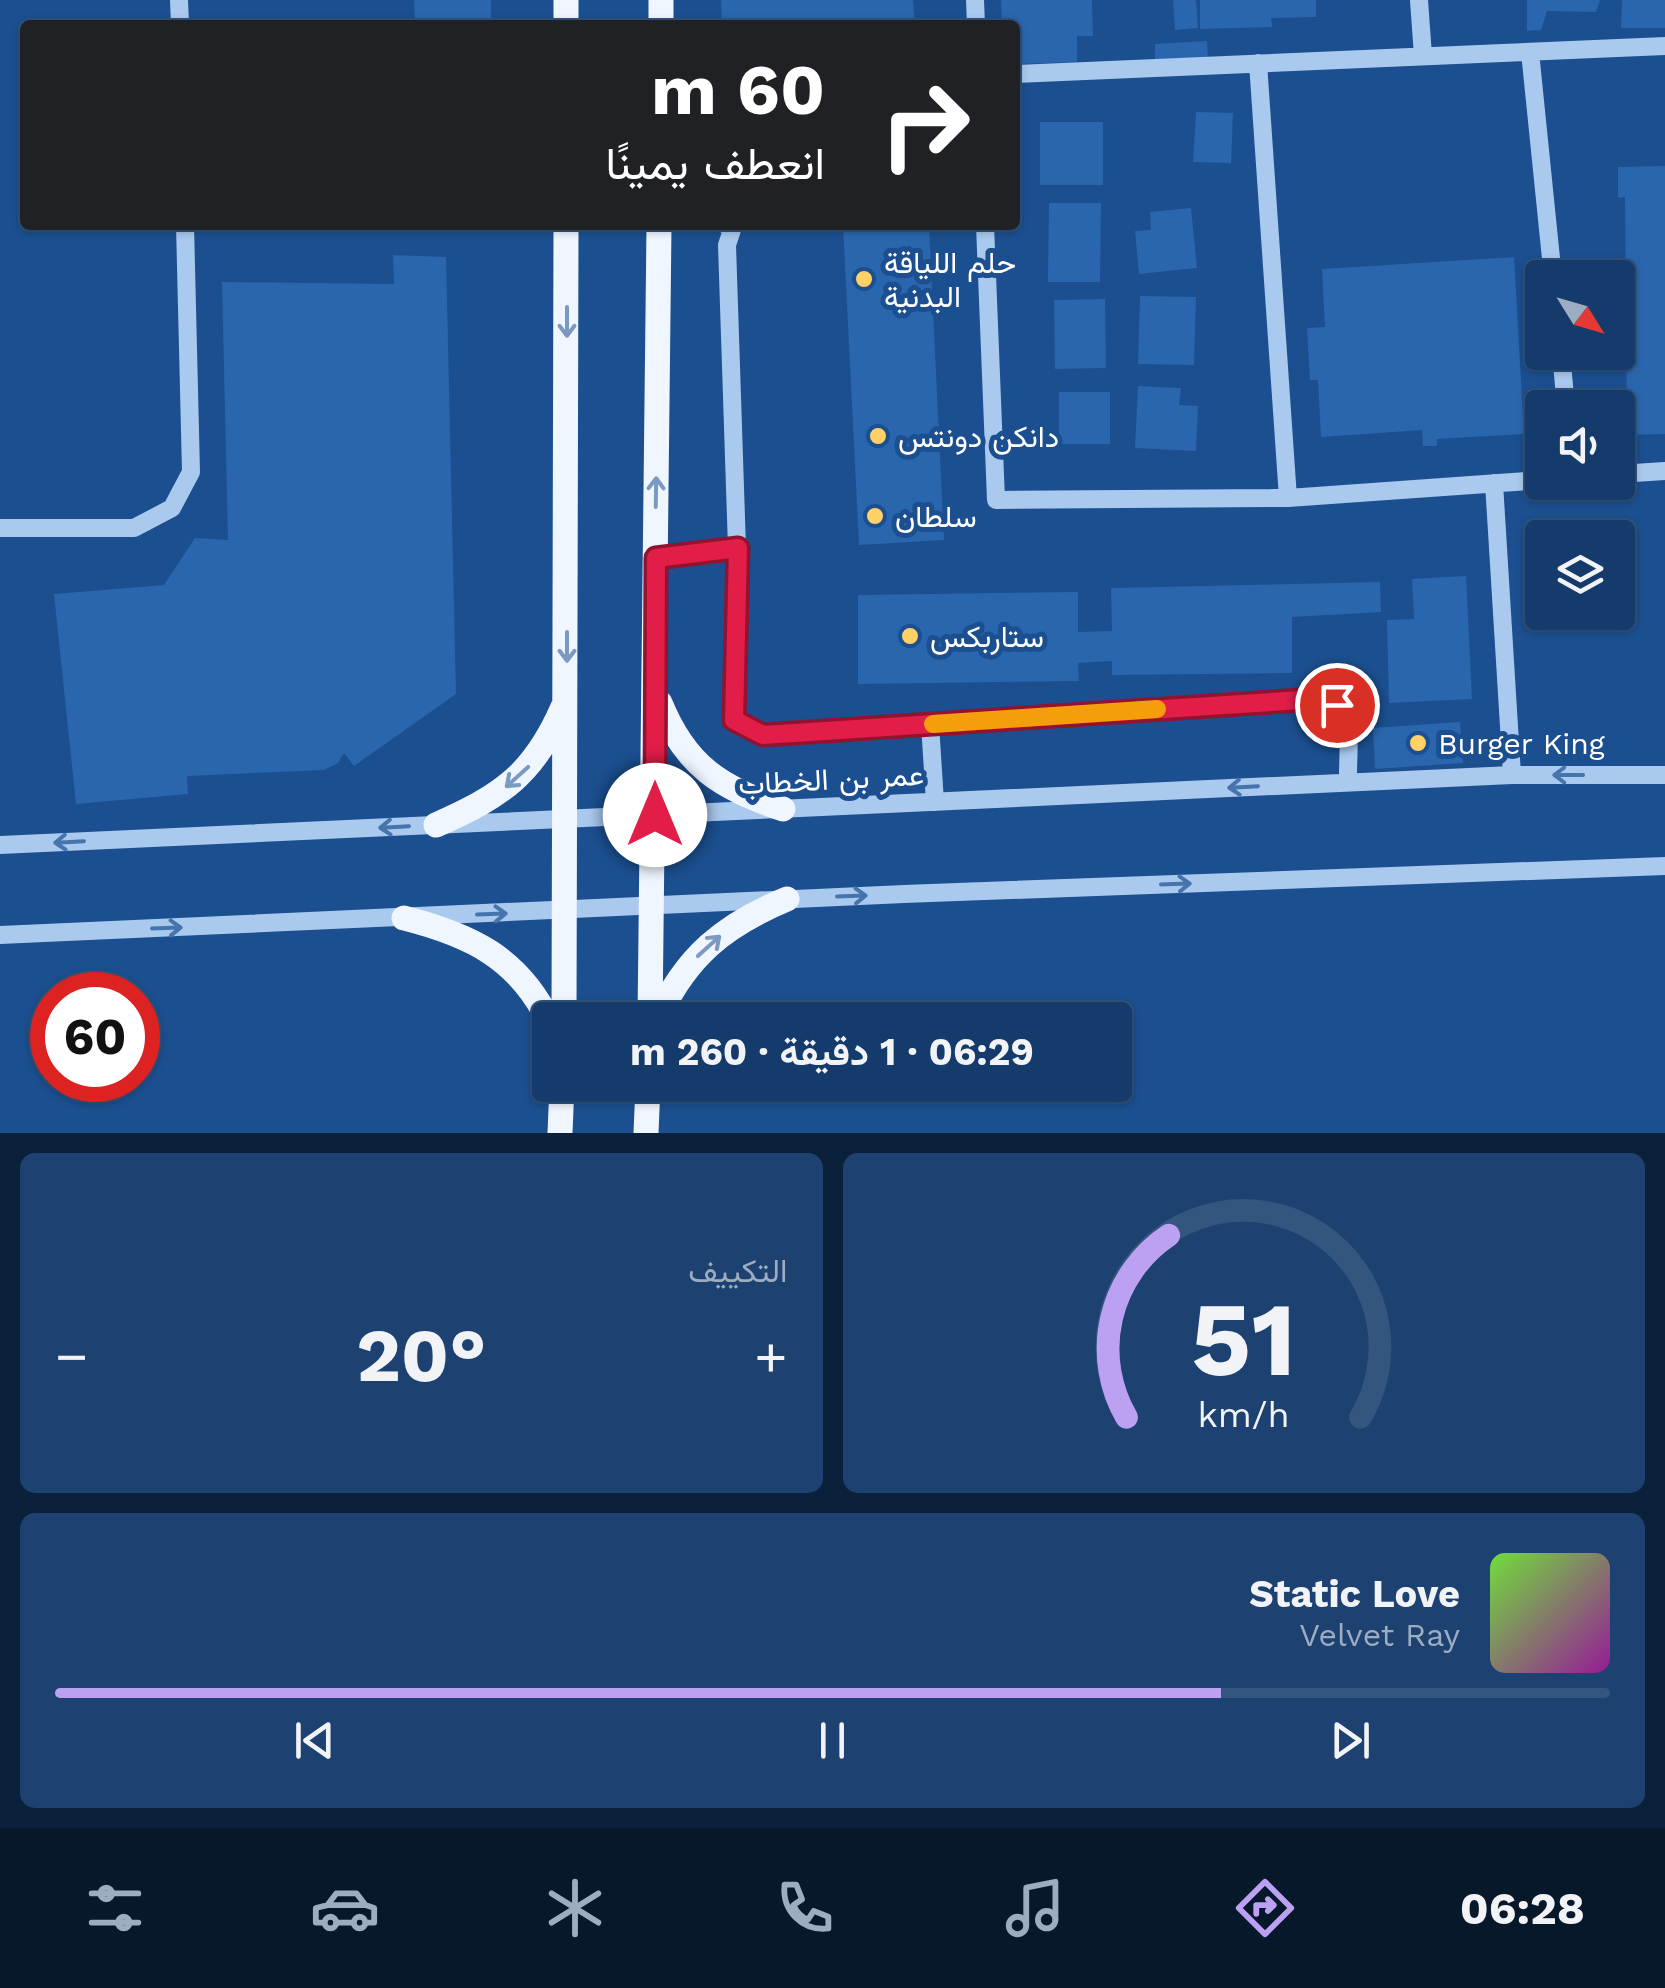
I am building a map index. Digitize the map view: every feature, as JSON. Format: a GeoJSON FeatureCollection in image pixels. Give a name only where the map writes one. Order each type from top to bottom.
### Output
{"type":"FeatureCollection","features":[{"type":"Feature","properties":{"kind":"main road"},"geometry":{"type":"LineString","coordinates":[[565,1002],[568,911],[566,230]]}},
{"type":"Feature","properties":{"kind":"main road"},"geometry":{"type":"LineString","coordinates":[[654,1002],[659,230]]}},
{"type":"Feature","properties":{"kind":"main road"},"geometry":{"type":"LineString","coordinates":[[656,692],[674,737],[700,767],[736,793],[783,809]]}},
{"type":"Feature","properties":{"kind":"main road"},"geometry":{"type":"LineString","coordinates":[[436,825],[482,805],[520,778],[546,746],[567,698]]}},
{"type":"Feature","properties":{"kind":"main road"},"geometry":{"type":"LineString","coordinates":[[664,1002],[702,951],[741,918],[787,899]]}},
{"type":"Feature","properties":{"kind":"main road"},"geometry":{"type":"LineString","coordinates":[[404,918],[458,932],[508,964],[540,1002]]}},
{"type":"Feature","properties":{"kind":"main road"},"geometry":{"type":"LineString","coordinates":[[560,1133],[561,1102]]}},
{"type":"Feature","properties":{"kind":"main road"},"geometry":{"type":"LineString","coordinates":[[646,1133],[647,1102]]}},
{"type":"Feature","properties":{"kind":"street"},"geometry":{"type":"LineString","coordinates":[[1419,0],[1423,56]]}},
{"type":"Feature","properties":{"kind":"street"},"geometry":{"type":"LineString","coordinates":[[1020,74],[1665,46]]}},
{"type":"Feature","properties":{"kind":"street"},"geometry":{"type":"LineString","coordinates":[[1530,52],[1551,260]]}},
{"type":"Feature","properties":{"kind":"street"},"geometry":{"type":"LineString","coordinates":[[1258,63],[1288,498]]}},
{"type":"Feature","properties":{"kind":"street"},"geometry":{"type":"LineString","coordinates":[[0,528],[134,528],[172,508],[191,472],[185,230]]}},
{"type":"Feature","properties":{"kind":"street"},"geometry":{"type":"LineString","coordinates":[[732,230],[727,245],[738,548],[734,720],[763,735],[1317,699],[1337,705],[1346,717],[1348,782]]}},
{"type":"Feature","properties":{"kind":"street"},"geometry":{"type":"LineString","coordinates":[[985,230],[996,500],[1288,498],[1525,481]]}},
{"type":"Feature","properties":{"kind":"street"},"geometry":{"type":"LineString","coordinates":[[1635,473],[1665,471]]}},
{"type":"Feature","properties":{"kind":"street"},"geometry":{"type":"LineString","coordinates":[[1494,483],[1512,775]]}},
{"type":"Feature","properties":{"kind":"street"},"geometry":{"type":"LineString","coordinates":[[656,558],[738,548]]}},
{"type":"Feature","properties":{"kind":"street"},"geometry":{"type":"LineString","coordinates":[[930,724],[935,802]]}},
{"type":"Feature","properties":{"kind":"street","name":"عمر بن الخطاب"},"geometry":{"type":"LineString","coordinates":[[0,846],[1512,775],[1665,775]]}},
{"type":"Feature","properties":{"kind":"street"},"geometry":{"type":"LineString","coordinates":[[0,935],[654,904],[1665,866]]}},
{"type":"Feature","properties":{"kind":"building"},"geometry":{"type":"Polygon","coordinates":[[[414,0],[491,0],[491,20],[415,20],[414,0]]]}},
{"type":"Feature","properties":{"kind":"building"},"geometry":{"type":"Polygon","coordinates":[[[721,0],[913,0],[915,20],[722,20],[721,0]]]}},
{"type":"Feature","properties":{"kind":"building"},"geometry":{"type":"Polygon","coordinates":[[[1001,0],[1092,0],[1093,36],[1077,36],[1077,62],[1020,64],[1020,20],[1002,20],[1001,0]]]}},
{"type":"Feature","properties":{"kind":"building"},"geometry":{"type":"Polygon","coordinates":[[[1173,0],[1196,0],[1198,28],[1175,30],[1173,0]]]}},
{"type":"Feature","properties":{"kind":"building"},"geometry":{"type":"Polygon","coordinates":[[[1200,0],[1316,0],[1316,17],[1271,18],[1272,27],[1200,29],[1200,0]]]}},
{"type":"Feature","properties":{"kind":"building"},"geometry":{"type":"Polygon","coordinates":[[[1527,0],[1600,0],[1596,12],[1547,11],[1541,30],[1527,31],[1527,0]]]}},
{"type":"Feature","properties":{"kind":"building"},"geometry":{"type":"Polygon","coordinates":[[[1622,0],[1665,0],[1665,28],[1621,28],[1622,0]]]}},
{"type":"Feature","properties":{"kind":"building"},"geometry":{"type":"Polygon","coordinates":[[[1207,41],[1208,61],[1155,63],[1155,44],[1207,41]]]}},
{"type":"Feature","properties":{"kind":"building"},"geometry":{"type":"Polygon","coordinates":[[[1196,112],[1233,113],[1231,163],[1193,162],[1196,112]]]}},
{"type":"Feature","properties":{"kind":"building"},"geometry":{"type":"Polygon","coordinates":[[[1040,122],[1103,122],[1103,185],[1040,185],[1040,122]]]}},
{"type":"Feature","properties":{"kind":"building"},"geometry":{"type":"Polygon","coordinates":[[[1665,166],[1665,434],[1635,435],[1635,390],[1627,390],[1626,370],[1635,370],[1635,260],[1626,260],[1625,197],[1618,198],[1618,167],[1665,166]]]}},
{"type":"Feature","properties":{"kind":"building"},"geometry":{"type":"Polygon","coordinates":[[[1049,203],[1101,203],[1100,282],[1048,282],[1049,203]]]}},
{"type":"Feature","properties":{"kind":"building"},"geometry":{"type":"Polygon","coordinates":[[[1191,208],[1197,268],[1139,274],[1135,231],[1151,230],[1150,212],[1191,208]]]}},
{"type":"Feature","properties":{"kind":"building"},"geometry":{"type":"Polygon","coordinates":[[[843,230],[929,230],[944,540],[859,545],[843,230]]]}},
{"type":"Feature","properties":{"kind":"building"},"geometry":{"type":"Polygon","coordinates":[[[393,255],[446,257],[456,694],[354,766],[344,753],[338,763],[324,770],[187,776],[188,794],[76,804],[54,594],[164,585],[195,538],[228,540],[222,282],[394,284],[393,255]]]}},
{"type":"Feature","properties":{"kind":"building"},"geometry":{"type":"Polygon","coordinates":[[[1514,257],[1524,434],[1437,439],[1437,446],[1423,446],[1422,430],[1321,437],[1318,380],[1310,380],[1307,328],[1325,327],[1322,269],[1514,257]]]}},
{"type":"Feature","properties":{"kind":"building"},"geometry":{"type":"Polygon","coordinates":[[[1140,296],[1196,297],[1194,365],[1138,364],[1140,296]]]}},
{"type":"Feature","properties":{"kind":"building"},"geometry":{"type":"Polygon","coordinates":[[[1105,299],[1106,368],[1055,369],[1054,300],[1105,299]]]}},
{"type":"Feature","properties":{"kind":"building"},"geometry":{"type":"Polygon","coordinates":[[[1138,386],[1181,388],[1179,405],[1198,406],[1196,451],[1135,448],[1138,386]]]}},
{"type":"Feature","properties":{"kind":"building"},"geometry":{"type":"Polygon","coordinates":[[[1059,392],[1110,392],[1110,444],[1059,444],[1059,392]]]}},
{"type":"Feature","properties":{"kind":"building"},"geometry":{"type":"Polygon","coordinates":[[[1466,576],[1472,699],[1389,703],[1387,620],[1414,619],[1412,579],[1466,576]]]}},
{"type":"Feature","properties":{"kind":"building"},"geometry":{"type":"Polygon","coordinates":[[[1380,582],[1381,612],[1292,617],[1292,673],[1112,675],[1112,661],[1078,663],[1079,681],[858,684],[858,595],[1078,592],[1078,632],[1112,631],[1111,588],[1380,582]]]}},
{"type":"Feature","properties":{"kind":"building"},"geometry":{"type":"Polygon","coordinates":[[[1460,722],[1463,763],[1375,769],[1373,728],[1460,722]]]}},
{"type":"Feature","properties":{"kind":"slow traffic"},"geometry":{"type":"LineString","coordinates":[[933,724],[1157,709]]}},
{"type":"Feature","properties":{"kind":"place","name":"حلم اللياقة البدنية"},"geometry":{"type":"Point","coordinates":[864,279]}},
{"type":"Feature","properties":{"kind":"place","name":"دانكن دونتس"},"geometry":{"type":"Point","coordinates":[878,436]}},
{"type":"Feature","properties":{"kind":"place","name":"سلطان"},"geometry":{"type":"Point","coordinates":[875,516]}},
{"type":"Feature","properties":{"kind":"place","name":"ستاربكس"},"geometry":{"type":"Point","coordinates":[910,636]}},
{"type":"Feature","properties":{"kind":"place","name":"Burger King"},"geometry":{"type":"Point","coordinates":[1418,743]}},
{"type":"Feature","properties":{"kind":"route"},"geometry":{"type":"LineString","coordinates":[[655,815],[656,558],[738,548],[734,720],[763,735],[1317,699],[1337,705]]}}]}
